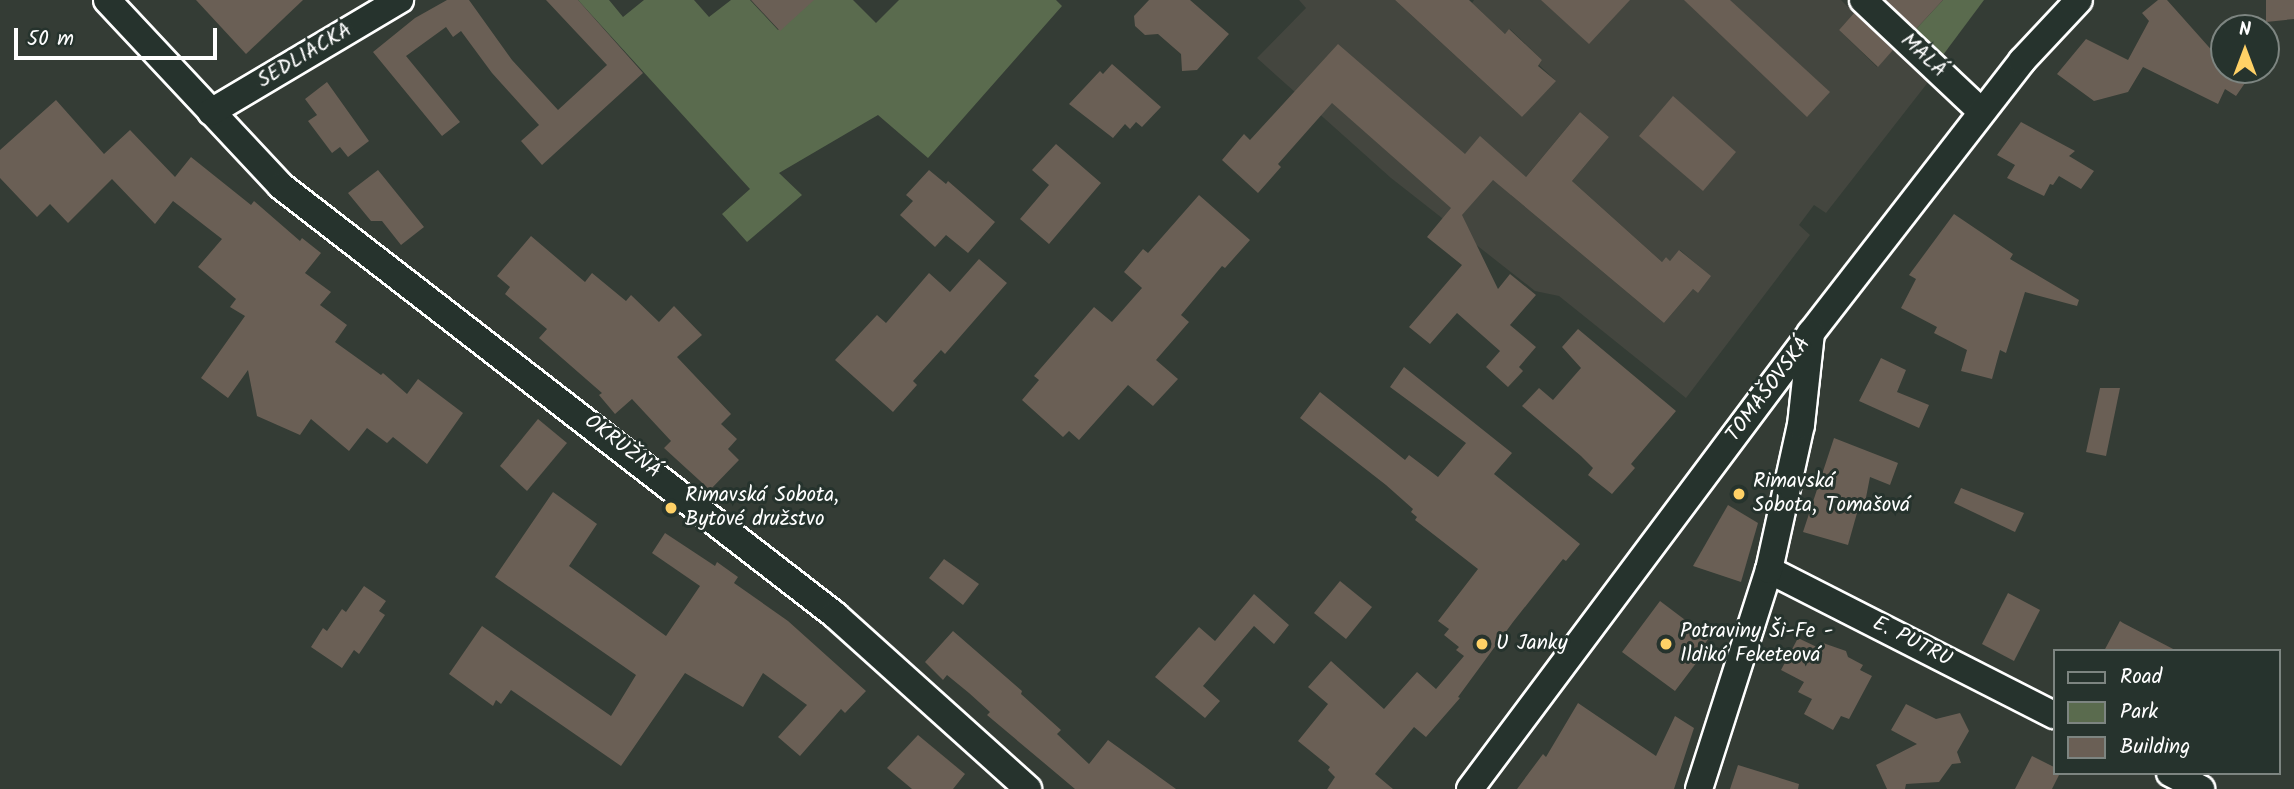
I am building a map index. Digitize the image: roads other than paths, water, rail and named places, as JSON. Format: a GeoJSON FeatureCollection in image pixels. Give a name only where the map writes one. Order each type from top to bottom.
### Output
{"type":"FeatureCollection","features":[{"type":"Feature","properties":{"kind":"street","name":"OKRUŽNÁ"},"geometry":{"type":"LineString","coordinates":[[107,0],[281,186],[835,615],[1028,789]]}},
{"type":"Feature","properties":{"kind":"street","name":"SEDLIACKA"},"geometry":{"type":"LineString","coordinates":[[211,112],[400,0]]}},
{"type":"Feature","properties":{"kind":"street","name":"MALÁ"},"geometry":{"type":"LineString","coordinates":[[1863,0],[1982,112]]}},
{"type":"Feature","properties":{"kind":"street","name":"TOMAŠOVSKÁ"},"geometry":{"type":"LineString","coordinates":[[1469,789],[1811,333],[2022,61],[2079,0]]}},
{"type":"Feature","properties":{"kind":"street"},"geometry":{"type":"LineString","coordinates":[[1699,789],[1769,570],[1801,425],[1811,333]]}},
{"type":"Feature","properties":{"kind":"street","name":"E. PUTRU"},"geometry":{"type":"LineString","coordinates":[[1769,570],[2052,714]]}},
{"type":"Feature","properties":{"kind":"street"},"geometry":{"type":"LineString","coordinates":[[2174,775],[2201,789]]}},
{"type":"Feature","properties":{"kind":"place","name":"Rimavská Sobota, Tomašová"},"geometry":{"type":"Point","coordinates":[1739,494]}},
{"type":"Feature","properties":{"kind":"place","name":"Rimavská Sobota, Bytové družstvo"},"geometry":{"type":"Point","coordinates":[671,508]}},
{"type":"Feature","properties":{"kind":"place","name":"U Janky"},"geometry":{"type":"Point","coordinates":[1482,644]}},
{"type":"Feature","properties":{"kind":"place","name":"Potraviny Ši-Fe - Ildikó Feketeová"},"geometry":{"type":"Point","coordinates":[1666,644]}}]}
